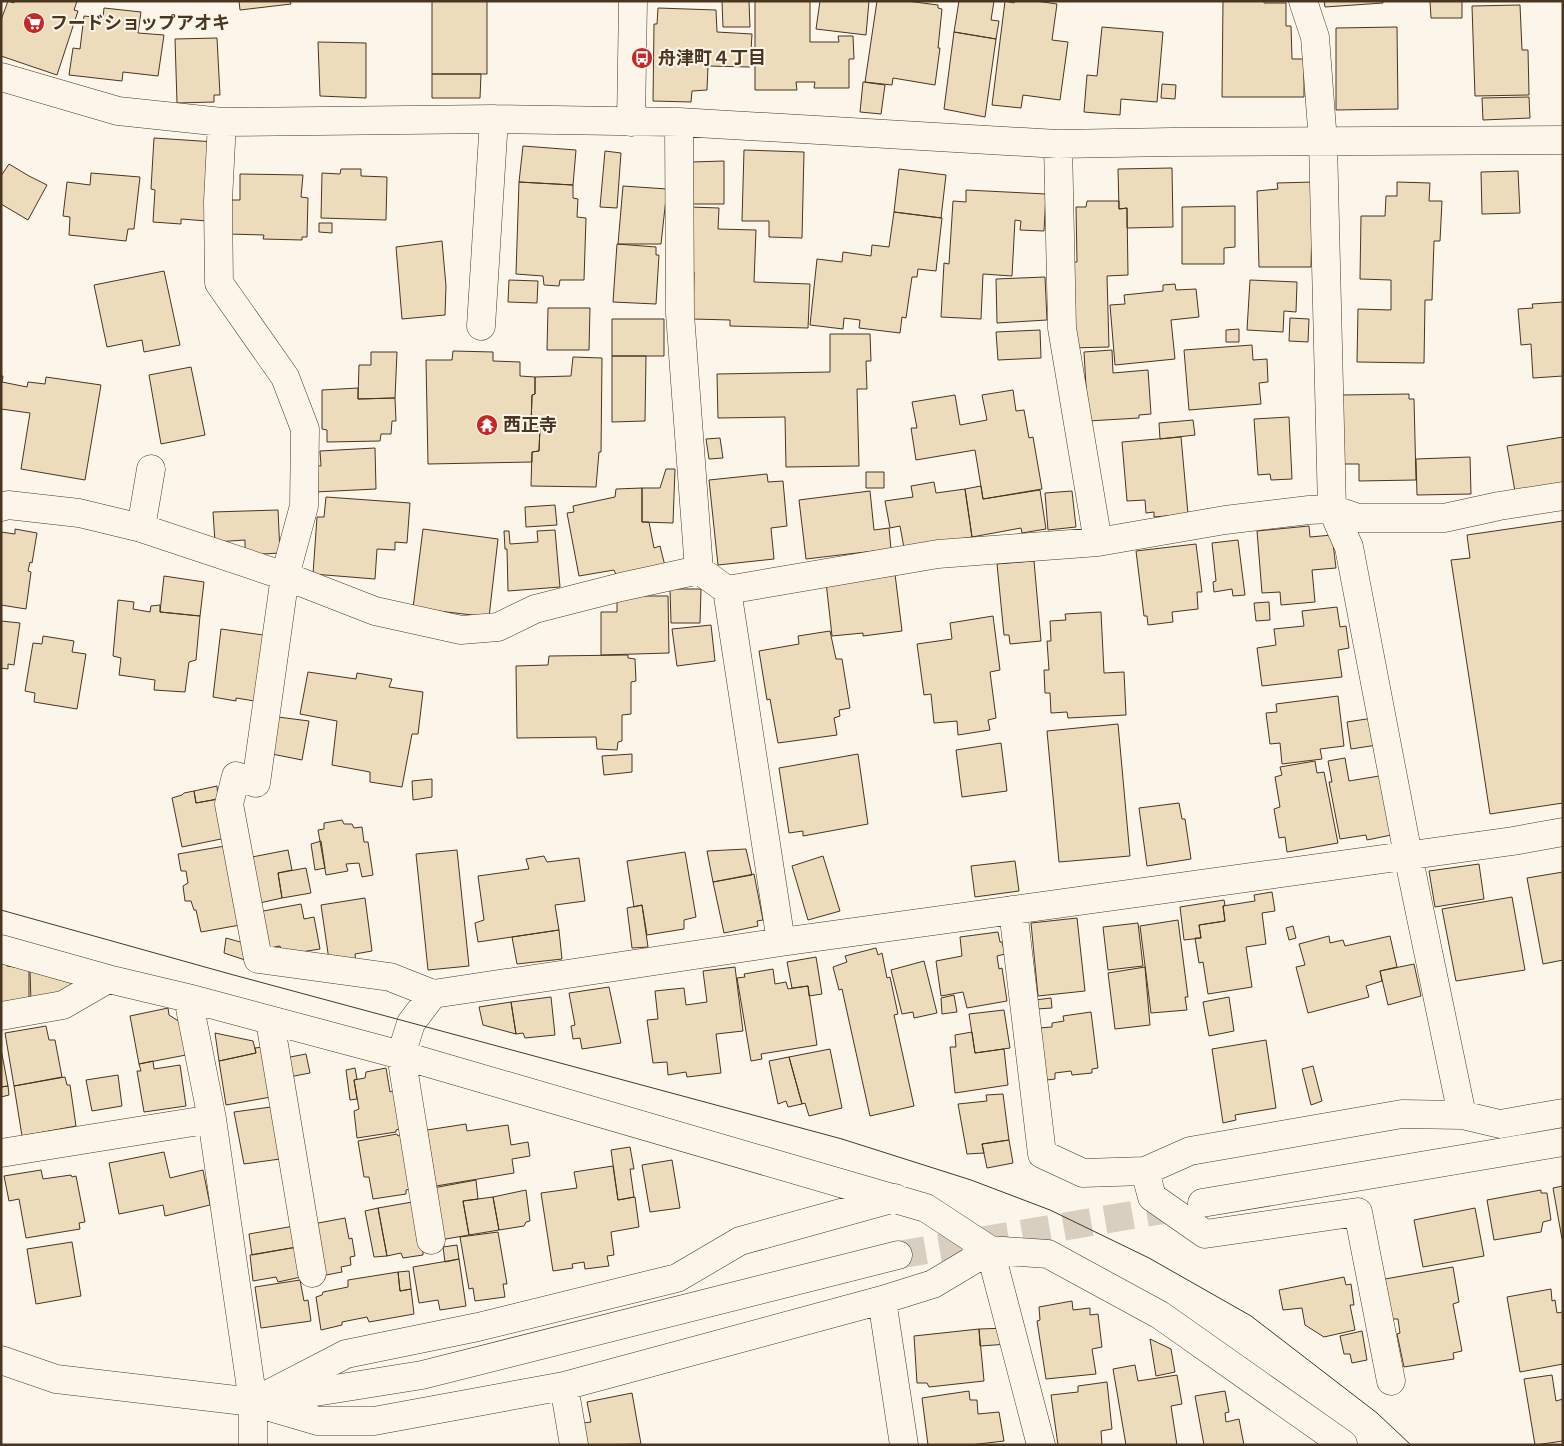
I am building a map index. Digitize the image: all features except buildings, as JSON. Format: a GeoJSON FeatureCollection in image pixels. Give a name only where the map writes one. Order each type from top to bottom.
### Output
{"type":"FeatureCollection","features":[{"type":"Feature","properties":{"kind":"street"},"geometry":{"type":"LineString","coordinates":[[632,122],[633,1]]}},
{"type":"Feature","properties":{"kind":"street"},"geometry":{"type":"LineString","coordinates":[[1303,1],[1315,37],[1323,142],[1332,509],[1349,547],[1408,855],[1462,1115]]}},
{"type":"Feature","properties":{"kind":"street"},"geometry":{"type":"LineString","coordinates":[[2,81],[118,111],[222,122],[494,119],[679,122],[1058,144],[1563,140]]}},
{"type":"Feature","properties":{"kind":"street"},"geometry":{"type":"LineString","coordinates":[[481,326],[494,119]]}},
{"type":"Feature","properties":{"kind":"street"},"geometry":{"type":"LineString","coordinates":[[222,122],[218,201],[219,283],[285,377],[306,429],[304,506],[286,576],[256,783],[236,776],[229,804],[258,959],[390,977],[433,994],[781,942],[1513,841],[1563,832]]}},
{"type":"Feature","properties":{"kind":"street"},"geometry":{"type":"LineString","coordinates":[[679,122],[680,314],[699,570]]}},
{"type":"Feature","properties":{"kind":"street"},"geometry":{"type":"LineString","coordinates":[[1058,144],[1062,328],[1098,542]]}},
{"type":"Feature","properties":{"kind":"street"},"geometry":{"type":"LineString","coordinates":[[141,528],[151,469]]}},
{"type":"Feature","properties":{"kind":"street"},"geometry":{"type":"LineString","coordinates":[[1,507],[8,505],[79,513],[141,528],[286,576],[374,611],[461,630],[498,627],[535,609],[621,587],[699,570],[727,590],[938,554],[1098,542],[1225,520],[1309,510],[1332,509],[1358,518],[1444,518],[1499,506],[1563,496]]}},
{"type":"Feature","properties":{"kind":"street"},"geometry":{"type":"LineString","coordinates":[[727,590],[781,942]]}},
{"type":"Feature","properties":{"kind":"street"},"geometry":{"type":"LineString","coordinates":[[1013,910],[1042,1154],[1083,1173],[1145,1170],[1190,1151],[1402,1114],[1462,1115],[1500,1124],[1563,1113]]}},
{"type":"Feature","properties":{"kind":"street"},"geometry":{"type":"LineString","coordinates":[[1,948],[108,980],[188,998],[401,1055],[926,1208],[990,1250],[1048,1254],[1151,1310],[1342,1444]]}},
{"type":"Feature","properties":{"kind":"street"},"geometry":{"type":"LineString","coordinates":[[1,1016],[62,1005],[108,980]]}},
{"type":"Feature","properties":{"kind":"street"},"geometry":{"type":"LineString","coordinates":[[431,1240],[401,1055],[412,1023],[433,994]]}},
{"type":"Feature","properties":{"kind":"street"},"geometry":{"type":"LineString","coordinates":[[188,998],[212,1119],[253,1402],[253,1445]]}},
{"type":"Feature","properties":{"kind":"street"},"geometry":{"type":"LineString","coordinates":[[270,1021],[312,1273]]}},
{"type":"Feature","properties":{"kind":"street"},"geometry":{"type":"LineString","coordinates":[[1,1153],[212,1119]]}},
{"type":"Feature","properties":{"kind":"street"},"geometry":{"type":"LineString","coordinates":[[1202,1203],[1563,1142]]}},
{"type":"Feature","properties":{"kind":"street"},"geometry":{"type":"LineString","coordinates":[[1145,1170],[1152,1197],[1204,1234],[1358,1212],[1390,1381]]}},
{"type":"Feature","properties":{"kind":"street"},"geometry":{"type":"LineString","coordinates":[[253,1402],[346,1354],[478,1327],[677,1278],[740,1241],[895,1198]]}},
{"type":"Feature","properties":{"kind":"street"},"geometry":{"type":"LineString","coordinates":[[1,1360],[56,1380],[253,1402],[318,1422],[374,1421],[564,1386],[882,1300],[933,1284],[990,1250]]}},
{"type":"Feature","properties":{"kind":"street"},"geometry":{"type":"LineString","coordinates":[[990,1250],[1041,1445]]}},
{"type":"Feature","properties":{"kind":"street"},"geometry":{"type":"LineString","coordinates":[[253,1402],[422,1375],[898,1255]]}},
{"type":"Feature","properties":{"kind":"street"},"geometry":{"type":"LineString","coordinates":[[882,1300],[904,1445]]}},
{"type":"Feature","properties":{"kind":"street"},"geometry":{"type":"LineString","coordinates":[[564,1386],[574,1445]]}},
{"type":"Feature","properties":{"kind":"tunnel"},"geometry":{"type":"LineString","coordinates":[[898,1255],[1185,1206]]}},
{"type":"Feature","properties":{"kind":"tram line"},"geometry":{"type":"LineString","coordinates":[[1,910],[230,974],[842,1139],[971,1180],[1050,1210],[1149,1258],[1251,1316],[1377,1413],[1411,1445]]}},
{"type":"Feature","properties":{"kind":"place","name":"フードショップアオキ"},"geometry":{"type":"Point","coordinates":[34,23]}},
{"type":"Feature","properties":{"kind":"place","name":"舟津町４丁目"},"geometry":{"type":"Point","coordinates":[642,58]}},
{"type":"Feature","properties":{"kind":"place","name":"西正寺"},"geometry":{"type":"Point","coordinates":[487,425]}}]}
